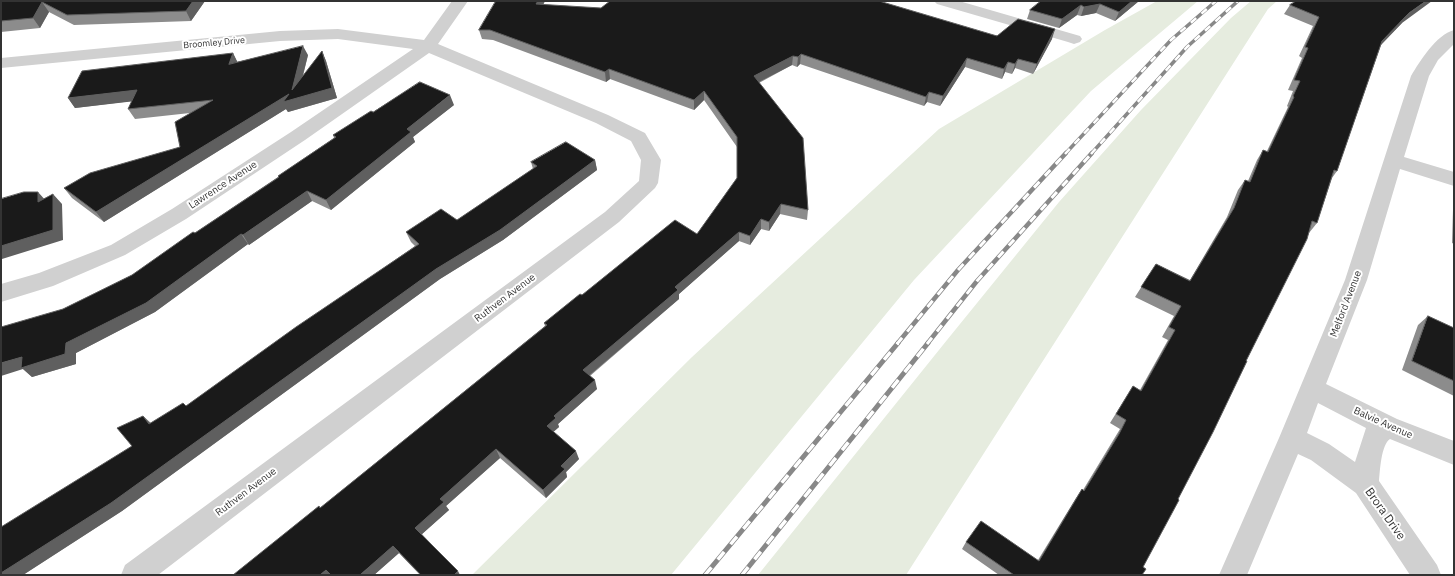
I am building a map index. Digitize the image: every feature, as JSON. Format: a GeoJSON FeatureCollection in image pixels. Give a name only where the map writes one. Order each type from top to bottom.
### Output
{"type":"FeatureCollection","features":[{"type":"Feature","properties":{"kind":"street","name":"Lawrence Avenue"},"geometry":{"type":"LineString","coordinates":[[1,293],[46,280],[118,250],[179,214],[291,141],[428,46],[460,1]]}},
{"type":"Feature","properties":{"kind":"street"},"geometry":{"type":"LineString","coordinates":[[942,1],[965,4],[1074,39]]}},
{"type":"Feature","properties":{"kind":"street","name":"Broomley Drive"},"geometry":{"type":"LineString","coordinates":[[1,63],[280,36],[338,34],[428,46]]}},
{"type":"Feature","properties":{"kind":"street","name":"Melford Avenue"},"geometry":{"type":"LineString","coordinates":[[1233,575],[1313,389],[1356,280],[1420,76],[1431,58],[1454,35]]}},
{"type":"Feature","properties":{"kind":"street","name":"Ruthven Avenue"},"geometry":{"type":"LineString","coordinates":[[135,575],[612,217],[648,183],[652,160],[638,137],[602,119],[428,46]]}},
{"type":"Feature","properties":{"kind":"street"},"geometry":{"type":"LineString","coordinates":[[1394,160],[1454,179]]}},
{"type":"Feature","properties":{"kind":"street","name":"Balvie Avenue"},"geometry":{"type":"LineString","coordinates":[[1313,389],[1388,427],[1454,452]]}},
{"type":"Feature","properties":{"kind":"street"},"geometry":{"type":"LineString","coordinates":[[1365,484],[1369,458],[1376,435],[1388,427]]}},
{"type":"Feature","properties":{"kind":"street","name":"Brora Drive"},"geometry":{"type":"LineString","coordinates":[[1292,438],[1320,452],[1365,484],[1427,575]]}},
{"type":"Feature","properties":{"kind":"shaded area"},"geometry":{"type":"Polygon","coordinates":[[[1157,1],[1198,1],[1091,91],[914,280],[671,575],[472,575],[692,357],[939,129],[1105,30],[1157,1]]]}},
{"type":"Feature","properties":{"kind":"shaded area"},"geometry":{"type":"Polygon","coordinates":[[[1251,1],[1277,1],[1268,9],[906,575],[758,575],[1059,202],[1141,110],[1231,18],[1251,1]]]}},
{"type":"Feature","properties":{"kind":"building"},"geometry":{"type":"Polygon","coordinates":[[[1,1],[193,1],[186,11],[67,15],[42,2],[33,18],[1,21],[1,1]]]}},
{"type":"Feature","properties":{"kind":"building"},"geometry":{"type":"Polygon","coordinates":[[[496,1],[538,1],[536,4],[601,8],[610,1],[879,1],[997,36],[1018,19],[1055,29],[1037,64],[1018,59],[1015,64],[1008,62],[1004,69],[967,58],[943,96],[929,92],[926,97],[801,54],[798,57],[793,56],[754,76],[803,138],[808,210],[781,204],[769,222],[761,219],[750,236],[739,232],[675,287],[678,290],[583,370],[595,380],[554,416],[556,418],[547,426],[576,451],[561,466],[565,469],[543,490],[496,449],[440,499],[444,502],[415,528],[458,571],[454,575],[421,575],[393,546],[360,575],[331,575],[326,570],[320,575],[233,575],[319,506],[320,508],[547,325],[544,323],[580,294],[582,295],[675,220],[697,234],[737,178],[737,137],[704,91],[694,100],[609,69],[605,72],[490,30],[479,30],[496,1]]]}},
{"type":"Feature","properties":{"kind":"building"},"geometry":{"type":"Polygon","coordinates":[[[1041,1],[1132,1],[1119,12],[1100,4],[1084,7],[1081,5],[1062,19],[1030,10],[1041,1]]]}},
{"type":"Feature","properties":{"kind":"building"},"geometry":{"type":"Polygon","coordinates":[[[1296,1],[1426,1],[1409,13],[1382,41],[1337,171],[1334,170],[1317,223],[1312,221],[1307,239],[1246,361],[1213,432],[1178,499],[1179,500],[1143,567],[1146,569],[1142,575],[1014,575],[966,542],[981,521],[1039,561],[1082,489],[1084,491],[1119,434],[1126,420],[1116,414],[1133,386],[1141,391],[1175,330],[1169,327],[1181,306],[1141,287],[1156,264],[1190,281],[1234,208],[1245,180],[1250,182],[1263,150],[1268,152],[1294,97],[1293,96],[1300,81],[1294,80],[1308,48],[1305,47],[1319,17],[1290,5],[1296,1]]]}},
{"type":"Feature","properties":{"kind":"building"},"geometry":{"type":"Polygon","coordinates":[[[303,46],[292,90],[322,51],[332,88],[283,102],[289,94],[96,212],[64,188],[90,173],[180,147],[175,122],[213,100],[128,109],[137,90],[68,98],[82,71],[233,53],[229,64],[303,46]]]}},
{"type":"Feature","properties":{"kind":"building"},"geometry":{"type":"Polygon","coordinates":[[[420,82],[450,95],[407,129],[411,132],[326,200],[307,191],[243,235],[241,234],[146,303],[66,343],[65,354],[21,368],[22,357],[1,363],[1,327],[63,309],[132,275],[193,232],[195,233],[336,137],[333,135],[420,82]]]}},
{"type":"Feature","properties":{"kind":"building"},"geometry":{"type":"Polygon","coordinates":[[[566,142],[595,160],[500,230],[436,269],[111,503],[1,573],[1,527],[132,446],[117,428],[143,416],[149,424],[183,403],[186,406],[296,327],[419,244],[406,232],[441,209],[457,220],[537,166],[531,162],[566,142]]]}},
{"type":"Feature","properties":{"kind":"building"},"geometry":{"type":"Polygon","coordinates":[[[24,192],[38,192],[38,202],[53,194],[53,230],[1,246],[1,199],[24,192]]]}},
{"type":"Feature","properties":{"kind":"building"},"geometry":{"type":"Polygon","coordinates":[[[1428,316],[1454,328],[1454,381],[1412,361],[1428,316]]]}},
{"type":"Feature","properties":{"kind":"railway"},"geometry":{"type":"LineString","coordinates":[[1065,154],[1171,40],[1216,1]]}},
{"type":"Feature","properties":{"kind":"railway"},"geometry":{"type":"LineString","coordinates":[[1091,154],[1187,47],[1238,1]]}},
{"type":"Feature","properties":{"kind":"railway"},"geometry":{"type":"LineString","coordinates":[[897,344],[958,270],[1066,153]]}},
{"type":"Feature","properties":{"kind":"railway"},"geometry":{"type":"LineString","coordinates":[[927,344],[977,281],[1092,153]]}},
{"type":"Feature","properties":{"kind":"railway"},"geometry":{"type":"LineString","coordinates":[[705,575],[898,343]]}},
{"type":"Feature","properties":{"kind":"railway"},"geometry":{"type":"LineString","coordinates":[[742,575],[928,343]]}}]}
